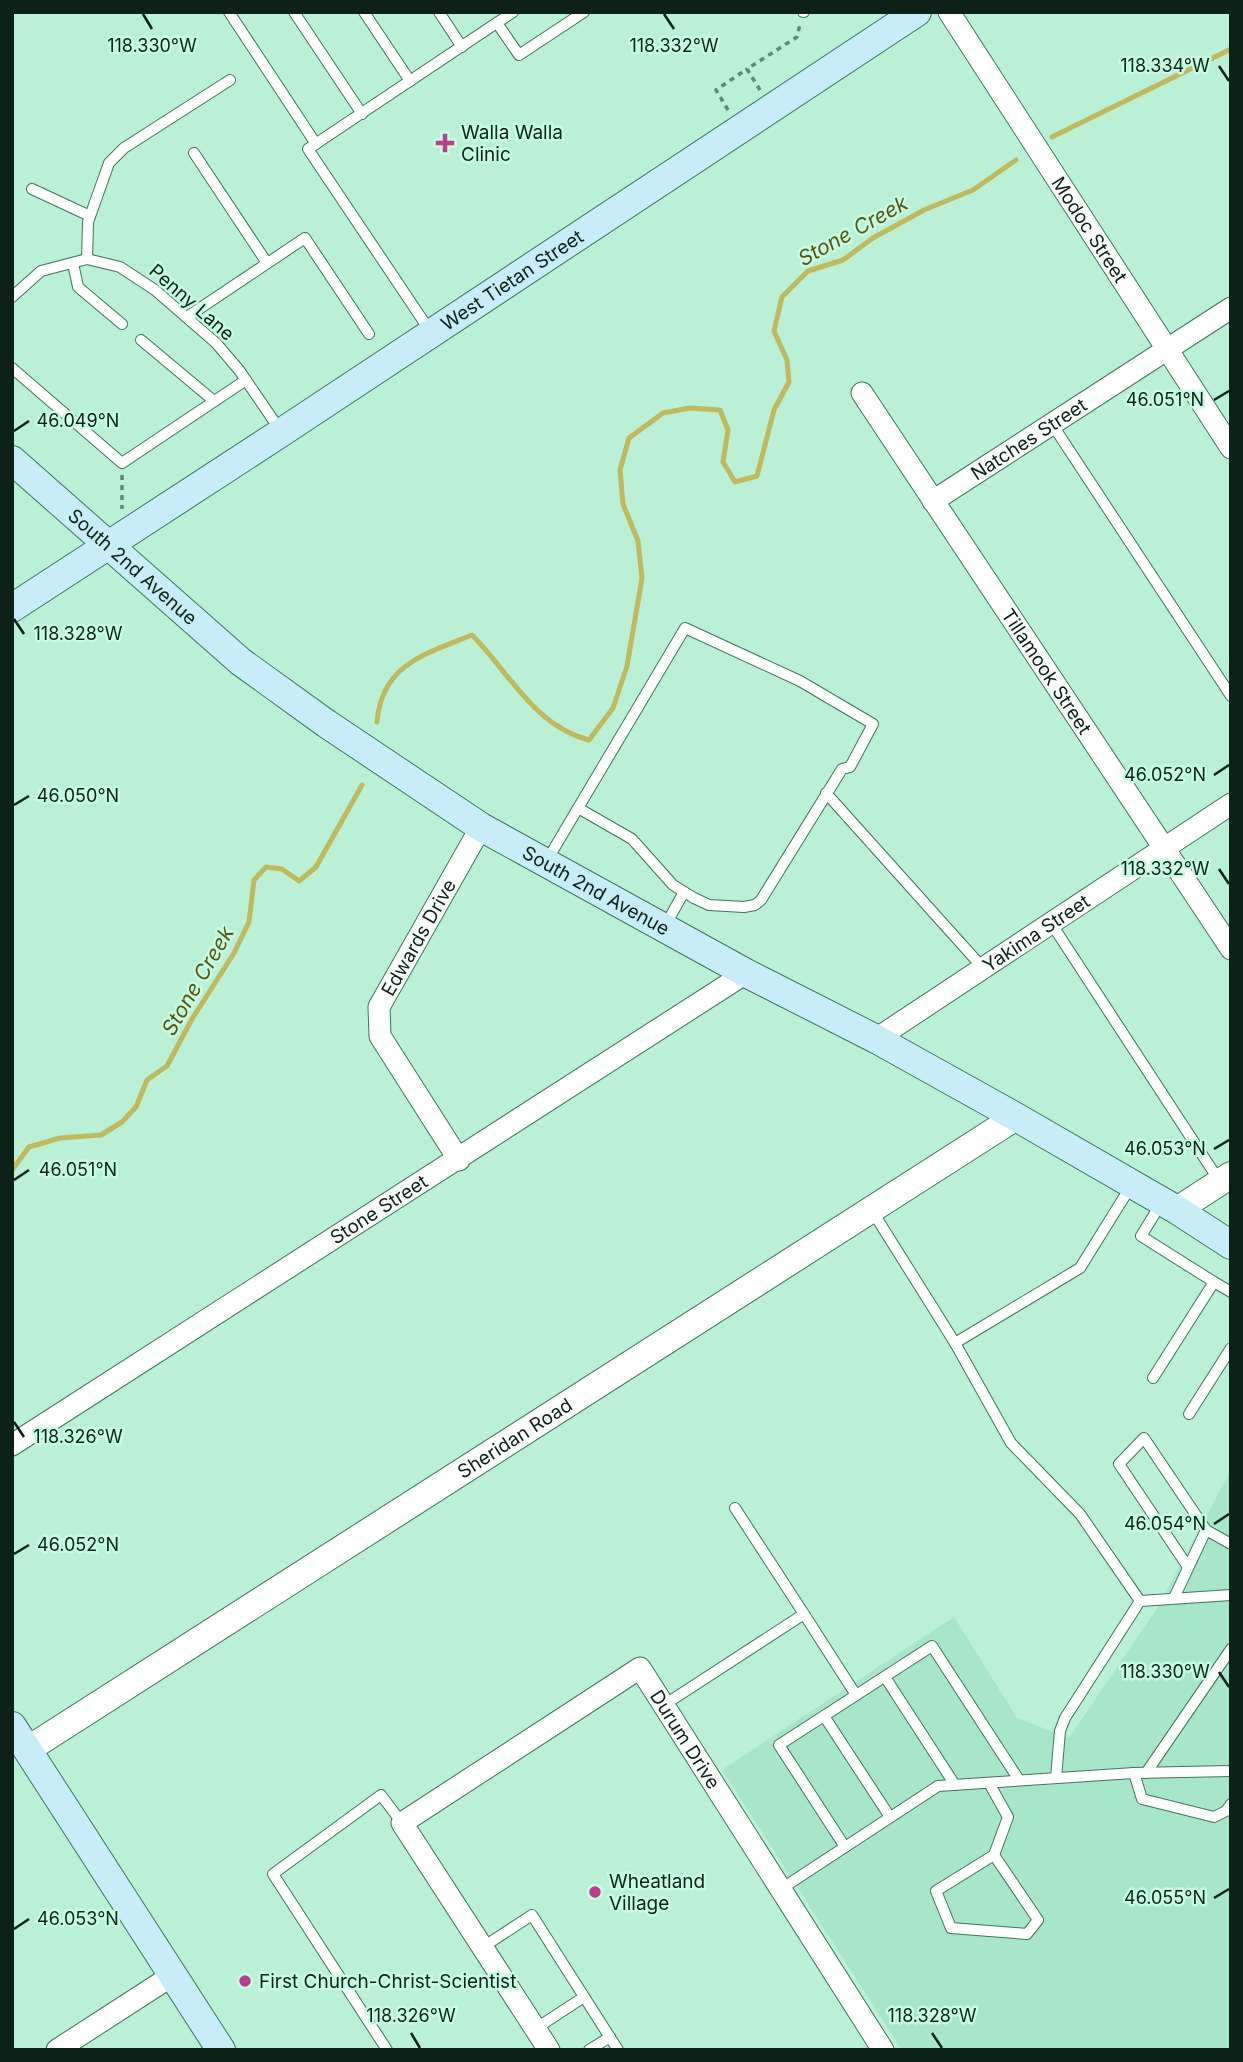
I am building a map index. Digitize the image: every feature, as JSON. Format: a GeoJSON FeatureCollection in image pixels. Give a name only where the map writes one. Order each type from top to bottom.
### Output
{"type":"FeatureCollection","features":[{"type":"Feature","properties":{"kind":"main road","name":"West Tietan Street"},"geometry":{"type":"LineString","coordinates":[[12,608],[917,12]]}},
{"type":"Feature","properties":{"kind":"main road","name":"South 2nd Avenue"},"geometry":{"type":"LineString","coordinates":[[12,460],[241,662],[327,724],[481,827],[1016,1117],[1170,1206],[1231,1245]]}},
{"type":"Feature","properties":{"kind":"main road"},"geometry":{"type":"LineString","coordinates":[[12,1726],[20,1754],[173,1975],[221,2050]]}},
{"type":"Feature","properties":{"kind":"street","name":"Modoc Street"},"geometry":{"type":"LineString","coordinates":[[949,12],[1231,448]]}},
{"type":"Feature","properties":{"kind":"street","name":"Natches Street"},"geometry":{"type":"LineString","coordinates":[[933,501],[1231,308]]}},
{"type":"Feature","properties":{"kind":"street","name":"Tillamook Street"},"geometry":{"type":"LineString","coordinates":[[862,393],[1231,949]]}},
{"type":"Feature","properties":{"kind":"street","name":"Yakima Street"},"geometry":{"type":"LineString","coordinates":[[876,1039],[1231,804]]}},
{"type":"Feature","properties":{"kind":"street","name":"Edwards Drive"},"geometry":{"type":"LineString","coordinates":[[459,1160],[380,1036],[379,1007],[481,827]]}},
{"type":"Feature","properties":{"kind":"street","name":"Stone Street"},"geometry":{"type":"LineString","coordinates":[[12,1445],[746,973]]}},
{"type":"Feature","properties":{"kind":"street","name":"Sheridan Road"},"geometry":{"type":"LineString","coordinates":[[20,1754],[1016,1117]]}},
{"type":"Feature","properties":{"kind":"street"},"geometry":{"type":"LineString","coordinates":[[1170,1206],[1225,1178]]}},
{"type":"Feature","properties":{"kind":"street","name":"Durum Drive"},"geometry":{"type":"LineString","coordinates":[[402,1823],[640,1668],[883,2050]]}},
{"type":"Feature","properties":{"kind":"street"},"geometry":{"type":"LineString","coordinates":[[402,1823],[541,2043]]}},
{"type":"Feature","properties":{"kind":"street"},"geometry":{"type":"LineString","coordinates":[[57,2050],[173,1975]]}},
{"type":"Feature","properties":{"kind":"lane"},"geometry":{"type":"LineString","coordinates":[[229,12],[316,144]]}},
{"type":"Feature","properties":{"kind":"lane"},"geometry":{"type":"LineString","coordinates":[[294,12],[362,114]]}},
{"type":"Feature","properties":{"kind":"lane"},"geometry":{"type":"LineString","coordinates":[[364,12],[410,81]]}},
{"type":"Feature","properties":{"kind":"lane"},"geometry":{"type":"LineString","coordinates":[[431,334],[308,149],[513,12]]}},
{"type":"Feature","properties":{"kind":"lane"},"geometry":{"type":"LineString","coordinates":[[497,23],[519,55],[584,12]]}},
{"type":"Feature","properties":{"kind":"lane"},"geometry":{"type":"LineString","coordinates":[[441,13],[462,47]]}},
{"type":"Feature","properties":{"kind":"lane"},"geometry":{"type":"LineString","coordinates":[[87,259],[90,216],[109,163],[116,155],[230,80]]}},
{"type":"Feature","properties":{"kind":"lane"},"geometry":{"type":"LineString","coordinates":[[194,153],[267,263]]}},
{"type":"Feature","properties":{"kind":"lane"},"geometry":{"type":"LineString","coordinates":[[32,189],[90,216]]}},
{"type":"Feature","properties":{"kind":"lane"},"geometry":{"type":"LineString","coordinates":[[187,317],[305,238],[369,334]]}},
{"type":"Feature","properties":{"kind":"lane","name":"Penny Lane"},"geometry":{"type":"LineString","coordinates":[[12,297],[41,271],[73,262],[87,259],[120,267],[155,290],[216,342],[282,432]]}},
{"type":"Feature","properties":{"kind":"lane"},"geometry":{"type":"LineString","coordinates":[[73,262],[78,287],[122,324]]}},
{"type":"Feature","properties":{"kind":"lane"},"geometry":{"type":"LineString","coordinates":[[141,340],[214,401]]}},
{"type":"Feature","properties":{"kind":"lane"},"geometry":{"type":"LineString","coordinates":[[12,368],[122,463],[246,380]]}},
{"type":"Feature","properties":{"kind":"lane"},"geometry":{"type":"LineString","coordinates":[[1052,424],[1231,696]]}},
{"type":"Feature","properties":{"kind":"lane"},"geometry":{"type":"LineString","coordinates":[[546,862],[578,808],[685,628],[800,681],[873,724],[850,766],[842,769],[761,900],[755,905],[709,905],[684,892],[673,885],[632,839],[578,808]]}},
{"type":"Feature","properties":{"kind":"lane"},"geometry":{"type":"LineString","coordinates":[[826,793],[984,968]]}},
{"type":"Feature","properties":{"kind":"lane"},"geometry":{"type":"LineString","coordinates":[[664,928],[684,892]]}},
{"type":"Feature","properties":{"kind":"lane"},"geometry":{"type":"LineString","coordinates":[[1051,923],[1225,1178]]}},
{"type":"Feature","properties":{"kind":"lane"},"geometry":{"type":"LineString","coordinates":[[955,1343],[1080,1268],[1132,1184]]}},
{"type":"Feature","properties":{"kind":"lane"},"geometry":{"type":"LineString","coordinates":[[1170,1206],[1141,1236],[1231,1292]]}},
{"type":"Feature","properties":{"kind":"lane"},"geometry":{"type":"LineString","coordinates":[[871,1209],[955,1343],[1011,1443],[1080,1514],[1140,1601]]}},
{"type":"Feature","properties":{"kind":"lane"},"geometry":{"type":"LineString","coordinates":[[1153,1378],[1214,1282]]}},
{"type":"Feature","properties":{"kind":"lane"},"geometry":{"type":"LineString","coordinates":[[1189,1414],[1231,1348]]}},
{"type":"Feature","properties":{"kind":"lane"},"geometry":{"type":"LineString","coordinates":[[1188,1567],[1119,1464],[1144,1438],[1206,1530],[1231,1544]]}},
{"type":"Feature","properties":{"kind":"lane"},"geometry":{"type":"LineString","coordinates":[[736,1508],[856,1695]]}},
{"type":"Feature","properties":{"kind":"lane"},"geometry":{"type":"LineString","coordinates":[[1174,1598],[1206,1530]]}},
{"type":"Feature","properties":{"kind":"lane"},"geometry":{"type":"LineString","coordinates":[[1140,1601],[1231,1595]]}},
{"type":"Feature","properties":{"kind":"lane"},"geometry":{"type":"LineString","coordinates":[[1056,1778],[1060,1731],[1065,1718],[1140,1601]]}},
{"type":"Feature","properties":{"kind":"lane"},"geometry":{"type":"LineString","coordinates":[[664,1705],[804,1614]]}},
{"type":"Feature","properties":{"kind":"lane"},"geometry":{"type":"LineString","coordinates":[[845,1847],[779,1745],[932,1646],[1019,1780]]}},
{"type":"Feature","properties":{"kind":"lane"},"geometry":{"type":"LineString","coordinates":[[1146,1773],[1231,1649]]}},
{"type":"Feature","properties":{"kind":"lane"},"geometry":{"type":"LineString","coordinates":[[885,1676],[955,1785]]}},
{"type":"Feature","properties":{"kind":"lane"},"geometry":{"type":"LineString","coordinates":[[824,1716],[890,1818]]}},
{"type":"Feature","properties":{"kind":"lane"},"geometry":{"type":"LineString","coordinates":[[781,1889],[938,1786],[1134,1773],[1227,1771],[1231,1760]]}},
{"type":"Feature","properties":{"kind":"lane"},"geometry":{"type":"LineString","coordinates":[[1134,1773],[1142,1799],[1214,1817],[1226,1811],[1231,1804]]}},
{"type":"Feature","properties":{"kind":"lane"},"geometry":{"type":"LineString","coordinates":[[989,1783],[1008,1817],[994,1855],[936,1891],[951,1928],[1027,1934],[1038,1920],[994,1855]]}},
{"type":"Feature","properties":{"kind":"lane"},"geometry":{"type":"LineString","coordinates":[[387,2050],[273,1874],[382,1795],[402,1823]]}},
{"type":"Feature","properties":{"kind":"lane"},"geometry":{"type":"LineString","coordinates":[[482,1947],[532,1915],[618,2050]]}},
{"type":"Feature","properties":{"kind":"lane"},"geometry":{"type":"LineString","coordinates":[[541,2043],[584,1997]]}},
{"type":"Feature","properties":{"kind":"lane"},"geometry":{"type":"LineString","coordinates":[[589,2050],[610,2036]]}},
{"type":"Feature","properties":{"kind":"path"},"geometry":{"type":"LineString","coordinates":[[730,113],[716,90],[797,37],[803,12]]}},
{"type":"Feature","properties":{"kind":"path"},"geometry":{"type":"LineString","coordinates":[[747,69],[761,92]]}},
{"type":"Feature","properties":{"kind":"path"},"geometry":{"type":"LineString","coordinates":[[122,463],[122,509]]}},
{"type":"Feature","properties":{"kind":"shaded area"},"geometry":{"type":"Polygon","coordinates":[[[1231,1470],[1231,2050],[902,2050],[722,1770],[954,1617],[1017,1718],[1069,1738],[1158,1607],[1231,1470]]]}},
{"type":"Feature","properties":{"kind":"waterway","name":"Stone Creek"},"geometry":{"type":"LineString","coordinates":[[1052,137],[1231,49]]}},
{"type":"Feature","properties":{"kind":"waterway","name":"Stone Creek"},"geometry":{"type":"LineString","coordinates":[[377,722],[387,687],[397,674],[438,648],[472,635],[538,710],[553,723],[589,740],[613,708],[627,666],[642,578],[638,541],[623,504],[620,470],[629,438],[663,413],[690,408],[720,410],[728,430],[723,462],[735,482],[757,476],[774,410],[789,382],[787,360],[774,331],[782,297],[808,271],[843,260],[873,238],[924,210],[973,190],[1016,160]]}},
{"type":"Feature","properties":{"kind":"waterway","name":"Stone Creek"},"geometry":{"type":"LineString","coordinates":[[12,1170],[29,1147],[60,1138],[101,1135],[122,1122],[136,1107],[147,1080],[167,1066],[192,1019],[234,953],[249,922],[254,880],[266,867],[282,869],[299,881],[316,867],[362,785]]}},
{"type":"Feature","properties":{"kind":"place","name":"Walla Walla Clinic"},"geometry":{"type":"Point","coordinates":[445,143]}},
{"type":"Feature","properties":{"kind":"place","name":"Wheatland Village"},"geometry":{"type":"Point","coordinates":[595,1892]}},
{"type":"Feature","properties":{"kind":"place","name":"First Church-Christ-Scientist"},"geometry":{"type":"Point","coordinates":[245,1981]}}]}
